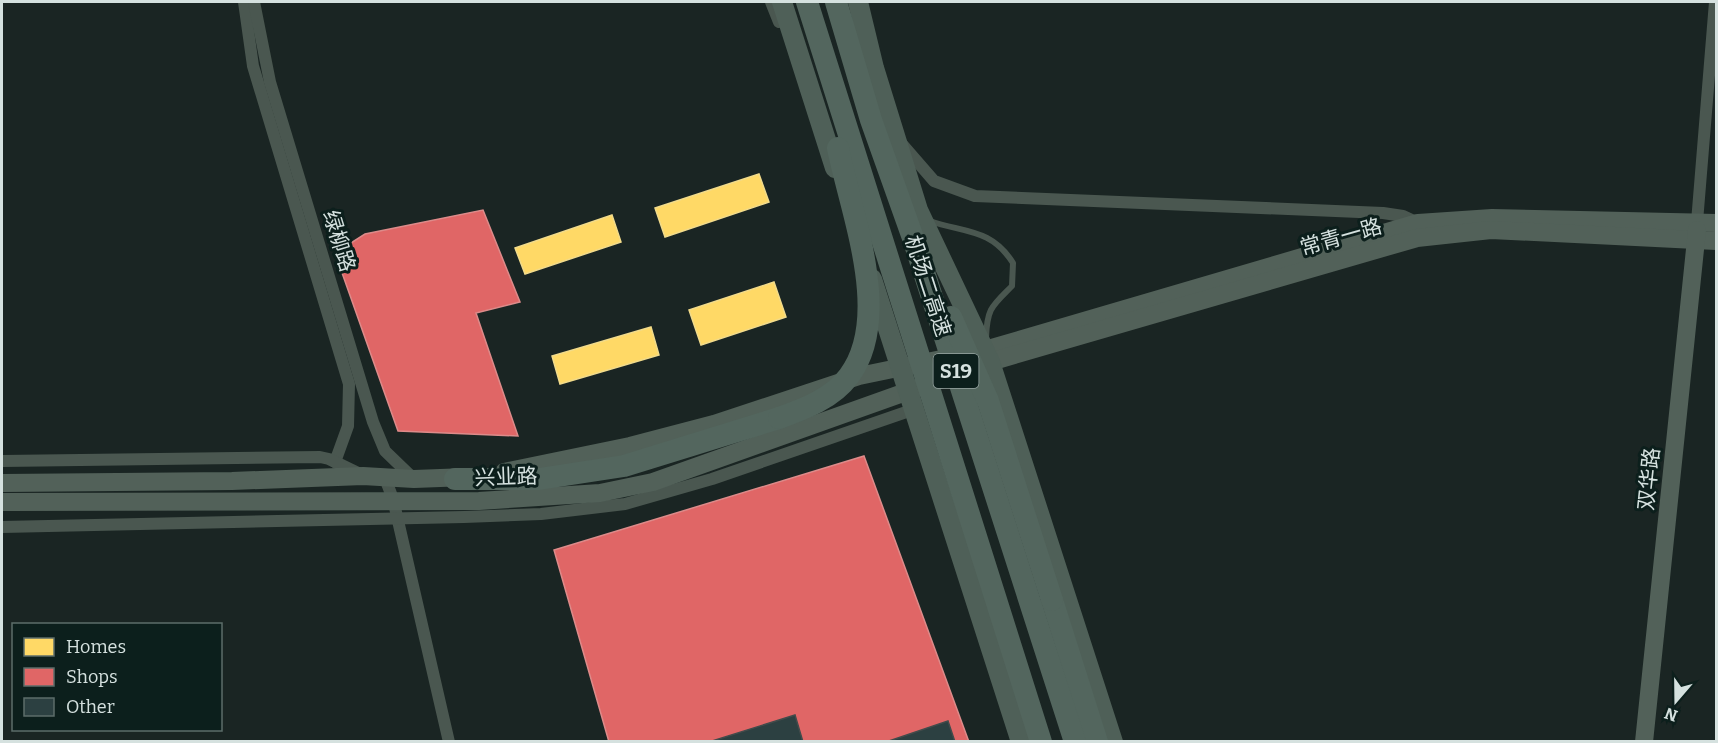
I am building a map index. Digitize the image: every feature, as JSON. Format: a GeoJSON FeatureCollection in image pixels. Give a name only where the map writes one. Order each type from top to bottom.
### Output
{"type":"FeatureCollection","features":[{"type":"Feature","properties":{"kind":"highway","name":"机场二高速"},"geometry":{"type":"LineString","coordinates":[[807,2],[1041,741]]}},
{"type":"Feature","properties":{"kind":"highway","name":"机场二高速"},"geometry":{"type":"LineString","coordinates":[[836,2],[871,120],[914,238],[1075,741]]}},
{"type":"Feature","properties":{"kind":"highway"},"geometry":{"type":"LineString","coordinates":[[455,479],[539,479],[624,466],[807,408],[849,376],[867,329],[868,301],[864,264],[815,32]]}},
{"type":"Feature","properties":{"kind":"highway"},"geometry":{"type":"LineString","coordinates":[[914,238],[980,378],[1097,741]]}},
{"type":"Feature","properties":{"kind":"main road"},"geometry":{"type":"LineString","coordinates":[[782,2],[1021,741]]}},
{"type":"Feature","properties":{"kind":"main road"},"geometry":{"type":"LineString","coordinates":[[858,2],[895,137],[918,210],[988,356],[1113,741]]}},
{"type":"Feature","properties":{"kind":"main road","name":"常青一路"},"geometry":{"type":"LineString","coordinates":[[988,356],[1418,223],[1492,218],[1697,231],[1716,241]]}},
{"type":"Feature","properties":{"kind":"main road","name":"常青一路"},"geometry":{"type":"LineString","coordinates":[[988,356],[1417,238],[1491,230],[1697,231],[1716,223]]}},
{"type":"Feature","properties":{"kind":"main road","name":"双华路"},"geometry":{"type":"LineString","coordinates":[[1644,741],[1697,231]]}},
{"type":"Feature","properties":{"kind":"main road","name":"兴业路"},"geometry":{"type":"LineString","coordinates":[[2,483],[232,481],[363,476],[455,479],[518,470],[630,446],[714,424],[859,376],[900,366],[988,356]]}},
{"type":"Feature","properties":{"kind":"main road","name":"兴业路"},"geometry":{"type":"LineString","coordinates":[[2,502],[393,499],[479,501],[600,493],[642,484],[912,401],[988,356]]}},
{"type":"Feature","properties":{"kind":"street","name":"绿柳路"},"geometry":{"type":"LineString","coordinates":[[244,2],[254,66],[349,384],[348,426],[335,462]]}},
{"type":"Feature","properties":{"kind":"street","name":"绿柳路"},"geometry":{"type":"LineString","coordinates":[[254,2],[270,82],[373,422],[385,451],[414,479]]}},
{"type":"Feature","properties":{"kind":"street"},"geometry":{"type":"LineString","coordinates":[[771,2],[802,90],[816,108]]}},
{"type":"Feature","properties":{"kind":"street"},"geometry":{"type":"LineString","coordinates":[[1697,231],[1715,2]]}},
{"type":"Feature","properties":{"kind":"street","name":"常青一路"},"geometry":{"type":"LineString","coordinates":[[895,137],[934,181],[975,196],[1383,213],[1403,216],[1418,223]]}},
{"type":"Feature","properties":{"kind":"street"},"geometry":{"type":"LineString","coordinates":[[2,527],[541,514],[625,504],[712,479],[912,401]]}},
{"type":"Feature","properties":{"kind":"street"},"geometry":{"type":"LineString","coordinates":[[2,461],[320,457],[363,476]]}},
{"type":"Feature","properties":{"kind":"street"},"geometry":{"type":"LineString","coordinates":[[385,478],[398,519],[449,741]]}},
{"type":"Feature","properties":{"kind":"lane"},"geometry":{"type":"LineString","coordinates":[[918,210],[930,221],[973,231],[988,238],[1000,246],[1013,263],[1012,286],[992,305],[986,318],[988,356]]}},
{"type":"Feature","properties":{"kind":"building: Homes"},"geometry":{"type":"Polygon","coordinates":[[[759,174],[769,202],[665,237],[655,208],[759,174]]]}},
{"type":"Feature","properties":{"kind":"building: Homes"},"geometry":{"type":"Polygon","coordinates":[[[612,215],[621,242],[525,274],[515,248],[612,215]]]}},
{"type":"Feature","properties":{"kind":"building: Homes"},"geometry":{"type":"Polygon","coordinates":[[[774,282],[786,317],[701,345],[689,310],[774,282]]]}},
{"type":"Feature","properties":{"kind":"building: Homes"},"geometry":{"type":"Polygon","coordinates":[[[651,327],[659,355],[560,384],[552,356],[651,327]]]}},
{"type":"Feature","properties":{"kind":"building: Shops"},"geometry":{"type":"Polygon","coordinates":[[[483,210],[520,302],[476,313],[518,436],[398,431],[335,253],[365,234],[483,210]]]}},
{"type":"Feature","properties":{"kind":"building: Shops"},"geometry":{"type":"Polygon","coordinates":[[[864,456],[969,742],[609,742],[554,550],[864,456]]]}},
{"type":"Feature","properties":{"kind":"building: Other"},"geometry":{"type":"Polygon","coordinates":[[[795,715],[803,742],[709,742],[795,715]]]}},
{"type":"Feature","properties":{"kind":"building: Other"},"geometry":{"type":"Polygon","coordinates":[[[948,721],[955,742],[886,742],[948,721]]]}}]}
